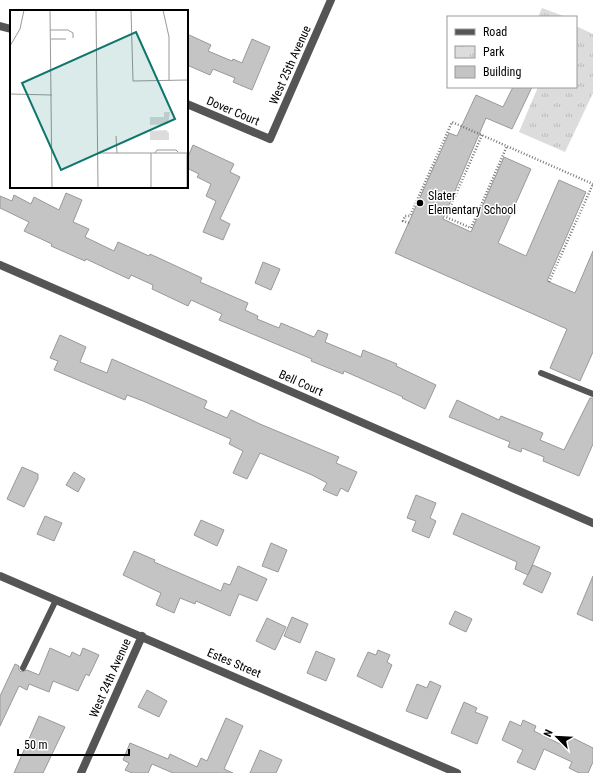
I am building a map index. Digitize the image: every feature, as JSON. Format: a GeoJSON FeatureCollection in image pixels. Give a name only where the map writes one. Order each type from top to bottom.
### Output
{"type":"FeatureCollection","features":[{"type":"Feature","properties":{"kind":"street","name":"West 25th Avenue"},"geometry":{"type":"LineString","coordinates":[[270,139],[331,0]]}},
{"type":"Feature","properties":{"kind":"street"},"geometry":{"type":"LineString","coordinates":[[0,26],[10,29]]}},
{"type":"Feature","properties":{"kind":"street","name":"Dover Court"},"geometry":{"type":"LineString","coordinates":[[188,104],[270,139]]}},
{"type":"Feature","properties":{"kind":"street","name":"Bell Court"},"geometry":{"type":"LineString","coordinates":[[0,265],[592,520]]}},
{"type":"Feature","properties":{"kind":"street","name":"Estes Street"},"geometry":{"type":"LineString","coordinates":[[0,576],[457,773]]}},
{"type":"Feature","properties":{"kind":"street","name":"West 24th Avenue"},"geometry":{"type":"LineString","coordinates":[[81,773],[142,636]]}},
{"type":"Feature","properties":{"kind":"lane"},"geometry":{"type":"LineString","coordinates":[[541,373],[593,394]]}},
{"type":"Feature","properties":{"kind":"lane"},"geometry":{"type":"LineString","coordinates":[[23,668],[56,600]]}},
{"type":"Feature","properties":{"kind":"path"},"geometry":{"type":"LineString","coordinates":[[409,223],[404,221],[405,216],[410,216],[452,122],[593,184],[549,282]]}},
{"type":"Feature","properties":{"kind":"path"},"geometry":{"type":"LineString","coordinates":[[482,135],[446,217],[471,228],[508,146]]}},
{"type":"Feature","properties":{"kind":"green space"},"geometry":{"type":"Polygon","coordinates":[[[542,8],[563,16],[538,16],[542,8]]]}},
{"type":"Feature","properties":{"kind":"green space"},"geometry":{"type":"Polygon","coordinates":[[[577,26],[593,34],[593,93],[565,152],[519,132],[538,88],[577,88],[577,26]]]}},
{"type":"Feature","properties":{"kind":"building"},"geometry":{"type":"Polygon","coordinates":[[[188,34],[211,45],[208,51],[232,61],[233,59],[242,63],[252,39],[270,47],[252,90],[233,82],[235,78],[213,69],[210,75],[188,65],[188,34]]]}},
{"type":"Feature","properties":{"kind":"building"},"geometry":{"type":"Polygon","coordinates":[[[512,88],[532,88],[512,129],[486,118],[443,219],[471,232],[504,157],[531,169],[498,243],[526,256],[559,180],[586,192],[547,281],[575,293],[593,251],[593,352],[580,381],[550,368],[567,329],[395,253],[449,133],[457,136],[476,95],[503,107],[512,88]]]}},
{"type":"Feature","properties":{"kind":"building"},"geometry":{"type":"Polygon","coordinates":[[[193,145],[234,164],[230,172],[240,177],[220,219],[230,224],[223,240],[203,232],[216,201],[206,196],[211,184],[197,177],[199,174],[188,168],[188,157],[193,145]]]}},
{"type":"Feature","properties":{"kind":"building"},"geometry":{"type":"Polygon","coordinates":[[[66,193],[82,200],[73,222],[89,229],[85,237],[114,251],[118,242],[149,256],[150,254],[202,278],[200,282],[248,303],[245,310],[258,316],[257,319],[279,328],[281,323],[314,337],[318,330],[328,334],[325,342],[361,357],[363,350],[397,364],[396,366],[436,385],[425,409],[402,398],[403,397],[344,371],[343,374],[311,361],[312,359],[219,320],[222,314],[191,300],[188,306],[152,289],[153,285],[131,275],[129,279],[86,259],[85,261],[51,246],[52,244],[24,231],[29,222],[0,208],[0,196],[12,201],[14,195],[31,204],[34,197],[59,210],[66,193]]]}},
{"type":"Feature","properties":{"kind":"building"},"geometry":{"type":"Polygon","coordinates":[[[263,262],[280,269],[271,290],[255,283],[263,262]]]}},
{"type":"Feature","properties":{"kind":"building"},"geometry":{"type":"Polygon","coordinates":[[[60,335],[86,347],[80,362],[107,373],[112,359],[207,401],[204,408],[227,418],[231,410],[260,424],[339,457],[336,463],[357,472],[348,492],[341,488],[337,496],[323,490],[327,483],[260,453],[247,479],[233,473],[243,451],[229,444],[231,439],[143,401],[127,395],[125,400],[54,370],[58,361],[50,358],[60,335]]]}},
{"type":"Feature","properties":{"kind":"building"},"geometry":{"type":"Polygon","coordinates":[[[590,398],[593,398],[593,444],[579,476],[543,461],[544,457],[522,448],[521,452],[508,447],[510,442],[449,417],[457,400],[499,420],[501,416],[543,433],[540,440],[564,450],[590,398]]]}},
{"type":"Feature","properties":{"kind":"building"},"geometry":{"type":"Polygon","coordinates":[[[22,467],[38,474],[38,479],[24,507],[7,499],[22,467]]]}},
{"type":"Feature","properties":{"kind":"building"},"geometry":{"type":"Polygon","coordinates":[[[74,472],[85,479],[78,492],[66,485],[74,472]]]}},
{"type":"Feature","properties":{"kind":"building"},"geometry":{"type":"Polygon","coordinates":[[[416,495],[436,503],[430,518],[436,521],[429,538],[412,531],[416,521],[407,518],[416,495]]]}},
{"type":"Feature","properties":{"kind":"building"},"geometry":{"type":"Polygon","coordinates":[[[462,513],[540,547],[528,575],[515,569],[517,562],[453,534],[462,513]]]}},
{"type":"Feature","properties":{"kind":"building"},"geometry":{"type":"Polygon","coordinates":[[[45,516],[62,523],[54,541],[37,534],[45,516]]]}},
{"type":"Feature","properties":{"kind":"building"},"geometry":{"type":"Polygon","coordinates":[[[201,520],[224,530],[217,546],[194,535],[201,520]]]}},
{"type":"Feature","properties":{"kind":"building"},"geometry":{"type":"Polygon","coordinates":[[[271,543],[287,550],[278,572],[262,566],[271,543]]]}},
{"type":"Feature","properties":{"kind":"building"},"geometry":{"type":"Polygon","coordinates":[[[134,551],[155,560],[154,562],[221,591],[224,583],[230,585],[238,566],[267,579],[257,601],[239,594],[230,616],[196,601],[195,604],[180,598],[174,613],[156,605],[161,593],[123,575],[134,551]]]}},
{"type":"Feature","properties":{"kind":"building"},"geometry":{"type":"Polygon","coordinates":[[[533,565],[551,573],[542,593],[523,584],[533,565]]]}},
{"type":"Feature","properties":{"kind":"building"},"geometry":{"type":"Polygon","coordinates":[[[593,576],[593,621],[577,614],[593,576]]]}},
{"type":"Feature","properties":{"kind":"building"},"geometry":{"type":"Polygon","coordinates":[[[455,611],[472,619],[466,632],[449,624],[455,611]]]}},
{"type":"Feature","properties":{"kind":"building"},"geometry":{"type":"Polygon","coordinates":[[[292,617],[308,624],[300,643],[284,636],[292,617]]]}},
{"type":"Feature","properties":{"kind":"building"},"geometry":{"type":"Polygon","coordinates":[[[267,618],[286,627],[275,650],[256,641],[267,618]]]}},
{"type":"Feature","properties":{"kind":"building"},"geometry":{"type":"Polygon","coordinates":[[[50,648],[70,657],[72,652],[80,656],[83,648],[99,655],[89,676],[86,674],[78,691],[53,681],[49,692],[29,684],[27,690],[19,686],[0,726],[0,696],[15,664],[19,666],[19,670],[21,672],[27,670],[39,675],[50,648]]]}},
{"type":"Feature","properties":{"kind":"building"},"geometry":{"type":"Polygon","coordinates":[[[378,650],[390,655],[387,662],[392,665],[382,688],[357,676],[368,652],[376,655],[378,650]]]}},
{"type":"Feature","properties":{"kind":"building"},"geometry":{"type":"Polygon","coordinates":[[[316,651],[335,659],[326,681],[307,673],[316,651]]]}},
{"type":"Feature","properties":{"kind":"building"},"geometry":{"type":"Polygon","coordinates":[[[430,681],[441,686],[427,719],[406,711],[417,684],[427,688],[430,681]]]}},
{"type":"Feature","properties":{"kind":"building"},"geometry":{"type":"Polygon","coordinates":[[[147,690],[167,701],[159,717],[138,707],[147,690]]]}},
{"type":"Feature","properties":{"kind":"building"},"geometry":{"type":"Polygon","coordinates":[[[464,702],[477,708],[475,712],[488,717],[477,744],[451,733],[464,702]]]}},
{"type":"Feature","properties":{"kind":"building"},"geometry":{"type":"Polygon","coordinates":[[[39,716],[65,727],[43,773],[14,773],[39,716]]]}},
{"type":"Feature","properties":{"kind":"building"},"geometry":{"type":"Polygon","coordinates":[[[226,718],[243,726],[224,769],[233,773],[173,773],[152,764],[148,773],[132,773],[125,770],[129,763],[123,760],[130,743],[168,759],[170,754],[197,767],[201,758],[207,761],[226,718]]]}},
{"type":"Feature","properties":{"kind":"building"},"geometry":{"type":"Polygon","coordinates":[[[523,720],[536,726],[534,731],[564,746],[569,736],[593,748],[593,762],[588,773],[579,773],[569,768],[572,762],[544,749],[535,770],[517,762],[523,750],[502,740],[510,721],[521,726],[523,720]]]}},
{"type":"Feature","properties":{"kind":"building"},"geometry":{"type":"Polygon","coordinates":[[[260,750],[282,760],[276,773],[250,773],[260,750]]]}},
{"type":"Feature","properties":{"kind":"place","name":"Slater Elementary School"},"geometry":{"type":"Point","coordinates":[420,203]}}]}
